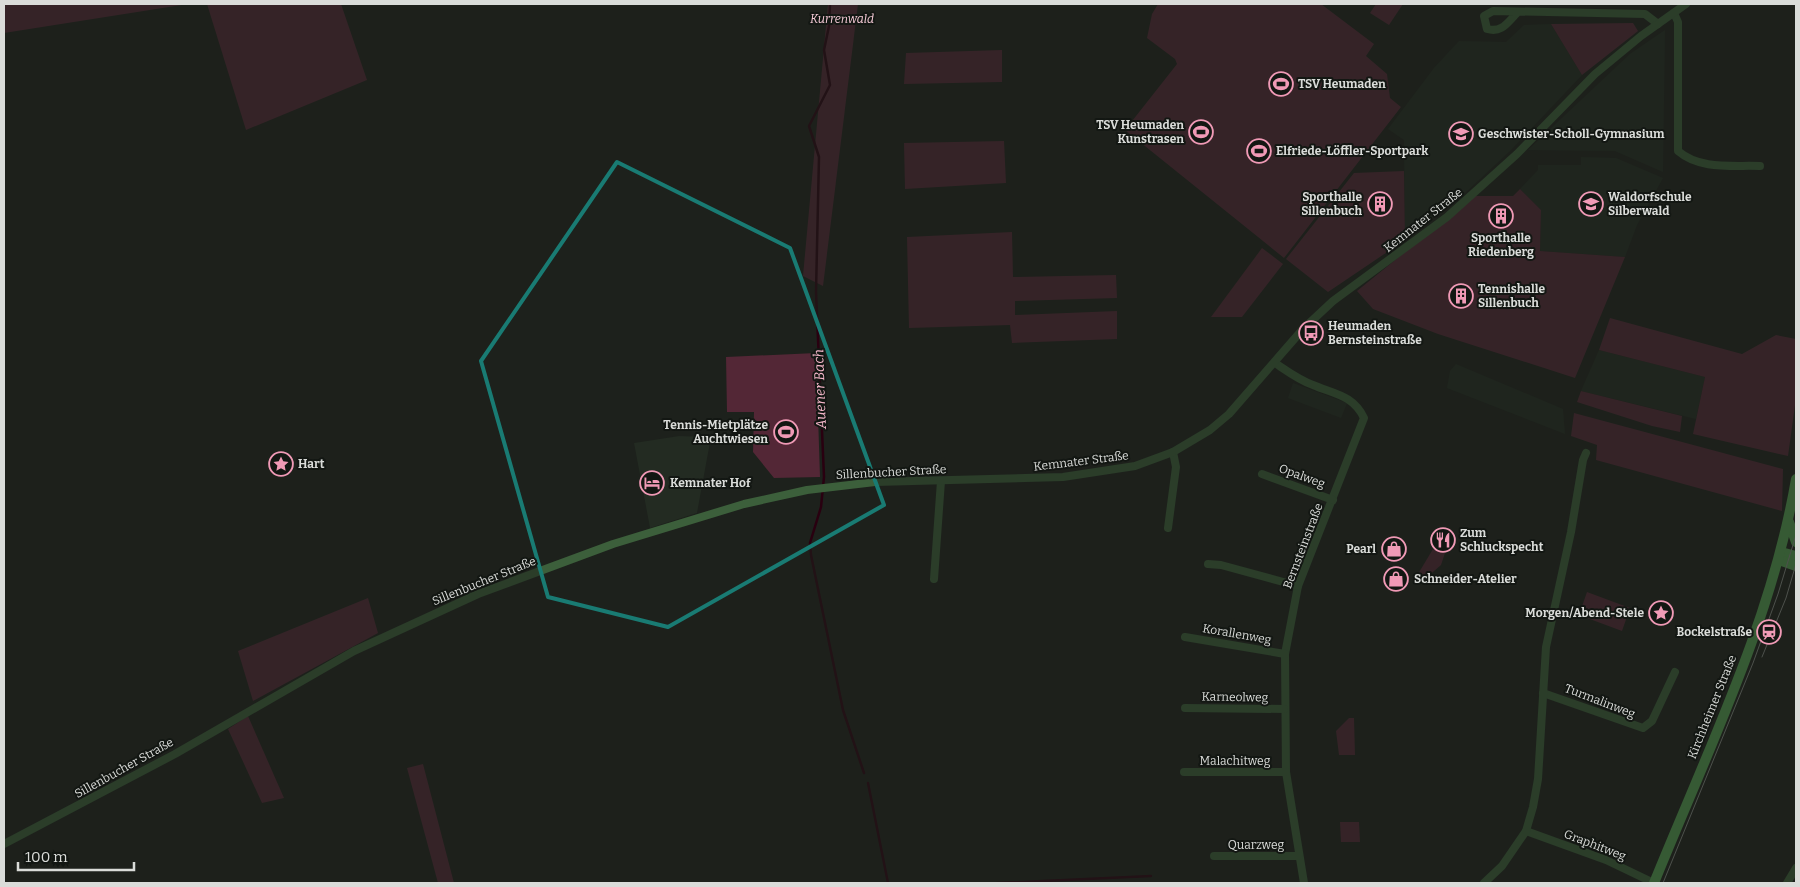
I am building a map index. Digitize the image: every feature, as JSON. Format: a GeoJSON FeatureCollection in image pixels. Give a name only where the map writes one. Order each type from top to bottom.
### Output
{"type":"FeatureCollection","features":[{"type":"Feature","properties":{"kind":"main road","name":"Kirchheimer Straße"},"geometry":{"type":"LineString","coordinates":[[1654,883],[1734,687],[1780,556],[1789,521],[1796,479]]}},
{"type":"Feature","properties":{"kind":"main road"},"geometry":{"type":"LineString","coordinates":[[1789,521],[1796,542]]}},
{"type":"Feature","properties":{"kind":"main road"},"geometry":{"type":"LineString","coordinates":[[1780,556],[1796,556]]}},
{"type":"Feature","properties":{"kind":"main road"},"geometry":{"type":"LineString","coordinates":[[1780,556],[1796,566]]}},
{"type":"Feature","properties":{"kind":"street","name":"Kemnater Straße"},"geometry":{"type":"LineString","coordinates":[[1019,479],[1063,478],[1125,469],[1173,452],[1210,430],[1229,414],[1303,329],[1333,302],[1447,217],[1517,154],[1595,74],[1686,4]]}},
{"type":"Feature","properties":{"kind":"street"},"geometry":{"type":"LineString","coordinates":[[1516,13],[1645,14],[1658,24]]}},
{"type":"Feature","properties":{"kind":"street"},"geometry":{"type":"LineString","coordinates":[[1674,13],[1678,22],[1675,153],[1703,164],[1760,166]]}},
{"type":"Feature","properties":{"kind":"street","name":"Bernsteinstraße"},"geometry":{"type":"LineString","coordinates":[[1275,363],[1312,385],[1352,400],[1364,418],[1298,586],[1286,654],[1284,709],[1286,772],[1304,883]]}},
{"type":"Feature","properties":{"kind":"street"},"geometry":{"type":"LineString","coordinates":[[1168,528],[1176,467],[1173,452]]}},
{"type":"Feature","properties":{"kind":"street"},"geometry":{"type":"LineString","coordinates":[[1484,883],[1502,866],[1526,831],[1538,779],[1546,647],[1552,611],[1564,566],[1583,460],[1586,453]]}},
{"type":"Feature","properties":{"kind":"street","name":"Opalweg"},"geometry":{"type":"LineString","coordinates":[[1262,474],[1333,500]]}},
{"type":"Feature","properties":{"kind":"street","name":"Sillenbucher Straße"},"geometry":{"type":"LineString","coordinates":[[4,844],[175,754],[354,650],[501,585],[622,542],[744,504],[820,488],[875,482],[1019,479]]}},
{"type":"Feature","properties":{"kind":"street"},"geometry":{"type":"LineString","coordinates":[[934,579],[941,481]]}},
{"type":"Feature","properties":{"kind":"street"},"geometry":{"type":"LineString","coordinates":[[1208,564],[1221,565],[1298,586]]}},
{"type":"Feature","properties":{"kind":"street","name":"Korallenweg"},"geometry":{"type":"LineString","coordinates":[[1185,637],[1286,654]]}},
{"type":"Feature","properties":{"kind":"street","name":"Turmalinweg"},"geometry":{"type":"LineString","coordinates":[[1543,693],[1643,728],[1652,721],[1675,672]]}},
{"type":"Feature","properties":{"kind":"street","name":"Karneolweg"},"geometry":{"type":"LineString","coordinates":[[1185,708],[1284,709]]}},
{"type":"Feature","properties":{"kind":"street","name":"Malachitweg"},"geometry":{"type":"LineString","coordinates":[[1184,772],[1286,772]]}},
{"type":"Feature","properties":{"kind":"street","name":"Graphitweg"},"geometry":{"type":"LineString","coordinates":[[1526,831],[1606,860],[1654,883]]}},
{"type":"Feature","properties":{"kind":"street","name":"Quarzweg"},"geometry":{"type":"LineString","coordinates":[[1214,856],[1299,856]]}},
{"type":"Feature","properties":{"kind":"street"},"geometry":{"type":"LineString","coordinates":[[1787,883],[1796,868]]}},
{"type":"Feature","properties":{"kind":"highlighted area"},"geometry":{"type":"Polygon","coordinates":[[[617,162],[790,248],[884,505],[668,627],[548,597],[481,361],[617,162]]]}},
{"type":"Feature","properties":{"kind":"shaded area","name":"Geschwister-Scholl-Gymnasium"},"geometry":{"type":"Polygon","coordinates":[[[1551,24],[1582,75],[1511,150],[1465,193],[1405,240],[1404,140],[1388,129],[1434,68],[1459,41],[1506,42],[1524,25],[1551,24]]]}},
{"type":"Feature","properties":{"kind":"shaded area"},"geometry":{"type":"Polygon","coordinates":[[[1665,30],[1663,172],[1615,151],[1528,150],[1630,54],[1665,30]]]}},
{"type":"Feature","properties":{"kind":"shaded area","name":"Waldorfschule Silberwald"},"geometry":{"type":"Polygon","coordinates":[[[1581,157],[1616,158],[1663,178],[1637,225],[1625,257],[1540,251],[1541,210],[1520,189],[1538,170],[1538,165],[1581,165],[1581,157]]]}},
{"type":"Feature","properties":{"kind":"shaded area"},"geometry":{"type":"Polygon","coordinates":[[[1599,350],[1705,377],[1696,419],[1581,391],[1599,350]]]}},
{"type":"Feature","properties":{"kind":"shaded area"},"geometry":{"type":"Polygon","coordinates":[[[1456,364],[1563,409],[1565,434],[1447,388],[1450,371],[1456,364]]]}},
{"type":"Feature","properties":{"kind":"shaded area"},"geometry":{"type":"Polygon","coordinates":[[[1293,383],[1347,403],[1341,418],[1288,398],[1293,383]]]}},
{"type":"Feature","properties":{"kind":"shaded area"},"geometry":{"type":"Polygon","coordinates":[[[679,436],[711,437],[697,513],[650,528],[634,443],[679,436]]]}},
{"type":"Feature","properties":{"kind":"green space"},"geometry":{"type":"Polygon","coordinates":[[[4,4],[188,4],[4,33],[4,4]]]}},
{"type":"Feature","properties":{"kind":"green space"},"geometry":{"type":"Polygon","coordinates":[[[207,4],[341,4],[367,80],[246,130],[207,4]]]}},
{"type":"Feature","properties":{"kind":"green space","name":"Kurrenwald"},"geometry":{"type":"Polygon","coordinates":[[[828,4],[858,4],[823,286],[803,276],[828,4]]]}},
{"type":"Feature","properties":{"kind":"green space","name":"Elfriede-Löffler-Sportpark"},"geometry":{"type":"Polygon","coordinates":[[[1158,4],[1321,4],[1374,44],[1366,56],[1387,74],[1390,98],[1401,107],[1284,258],[1125,130],[1177,64],[1175,59],[1147,38],[1152,14],[1158,4]]]}},
{"type":"Feature","properties":{"kind":"green space"},"geometry":{"type":"Polygon","coordinates":[[[1376,4],[1403,4],[1389,25],[1370,13],[1376,4]]]}},
{"type":"Feature","properties":{"kind":"green space"},"geometry":{"type":"Polygon","coordinates":[[[1633,23],[1638,31],[1582,75],[1551,24],[1633,23]]]}},
{"type":"Feature","properties":{"kind":"green space"},"geometry":{"type":"Polygon","coordinates":[[[1002,50],[1002,82],[904,84],[906,53],[1002,50]]]}},
{"type":"Feature","properties":{"kind":"green space"},"geometry":{"type":"Polygon","coordinates":[[[1004,141],[1006,183],[905,189],[904,143],[1004,141]]]}},
{"type":"Feature","properties":{"kind":"green space"},"geometry":{"type":"Polygon","coordinates":[[[1404,171],[1405,240],[1328,292],[1286,259],[1354,173],[1404,171]]]}},
{"type":"Feature","properties":{"kind":"green space"},"geometry":{"type":"Polygon","coordinates":[[[1520,189],[1541,210],[1540,251],[1625,257],[1575,378],[1438,334],[1373,309],[1357,291],[1474,196],[1513,196],[1520,189]]]}},
{"type":"Feature","properties":{"kind":"green space"},"geometry":{"type":"Polygon","coordinates":[[[1012,232],[1013,277],[1116,275],[1117,298],[1015,301],[1015,315],[1117,311],[1117,339],[1012,343],[1010,325],[909,328],[907,237],[1012,232]]]}},
{"type":"Feature","properties":{"kind":"green space"},"geometry":{"type":"Polygon","coordinates":[[[1262,248],[1283,264],[1242,317],[1211,317],[1262,248]]]}},
{"type":"Feature","properties":{"kind":"green space"},"geometry":{"type":"Polygon","coordinates":[[[1610,318],[1742,354],[1776,335],[1796,339],[1796,398],[1788,456],[1693,434],[1705,377],[1599,350],[1610,318]]]}},
{"type":"Feature","properties":{"kind":"green space","name":"Tennis-Mietplätze Auchtwiesen"},"geometry":{"type":"Polygon","coordinates":[[[816,353],[820,477],[774,478],[753,452],[754,412],[727,412],[726,357],[816,353]]]}},
{"type":"Feature","properties":{"kind":"green space"},"geometry":{"type":"Polygon","coordinates":[[[1581,391],[1682,416],[1680,432],[1652,426],[1577,402],[1581,391]]]}},
{"type":"Feature","properties":{"kind":"green space"},"geometry":{"type":"Polygon","coordinates":[[[1574,413],[1783,469],[1782,511],[1596,460],[1597,445],[1571,436],[1574,413]]]}},
{"type":"Feature","properties":{"kind":"green space"},"geometry":{"type":"Polygon","coordinates":[[[1433,549],[1445,553],[1441,565],[1426,578],[1418,574],[1433,549]]]}},
{"type":"Feature","properties":{"kind":"green space"},"geometry":{"type":"Polygon","coordinates":[[[1587,592],[1630,608],[1622,631],[1579,615],[1587,592]]]}},
{"type":"Feature","properties":{"kind":"green space"},"geometry":{"type":"Polygon","coordinates":[[[368,598],[378,633],[253,701],[238,651],[368,598]]]}},
{"type":"Feature","properties":{"kind":"green space"},"geometry":{"type":"Polygon","coordinates":[[[248,716],[284,798],[262,803],[228,729],[248,716]]]}},
{"type":"Feature","properties":{"kind":"green space"},"geometry":{"type":"Polygon","coordinates":[[[1349,718],[1354,718],[1355,755],[1339,755],[1336,731],[1349,718]]]}},
{"type":"Feature","properties":{"kind":"green space"},"geometry":{"type":"Polygon","coordinates":[[[423,764],[454,883],[438,883],[407,768],[423,764]]]}},
{"type":"Feature","properties":{"kind":"green space"},"geometry":{"type":"Polygon","coordinates":[[[1340,822],[1359,822],[1360,842],[1341,842],[1340,822]]]}},
{"type":"Feature","properties":{"kind":"waterway","name":"Auener Bach"},"geometry":{"type":"LineString","coordinates":[[830,4],[829,26],[824,50],[830,85],[809,126],[819,157],[816,292],[824,477],[821,507],[810,543],[843,710],[864,773]]}},
{"type":"Feature","properties":{"kind":"waterway"},"geometry":{"type":"LineString","coordinates":[[868,783],[888,883]]}},
{"type":"Feature","properties":{"kind":"waterway"},"geometry":{"type":"LineString","coordinates":[[997,883],[1151,876]]}},
{"type":"Feature","properties":{"kind":"tram line"},"geometry":{"type":"LineString","coordinates":[[1663,883],[1753,663],[1778,594],[1796,535]]}},
{"type":"Feature","properties":{"kind":"tram line"},"geometry":{"type":"LineString","coordinates":[[1762,657],[1786,598],[1796,564]]}},
{"type":"Feature","properties":{"kind":"place","name":"TSV Heumaden"},"geometry":{"type":"Point","coordinates":[1281,84]}},
{"type":"Feature","properties":{"kind":"place","name":"TSV Heumaden Kunstrasen"},"geometry":{"type":"Point","coordinates":[1201,132]}},
{"type":"Feature","properties":{"kind":"place","name":"Geschwister-Scholl-Gymnasium"},"geometry":{"type":"Point","coordinates":[1461,134]}},
{"type":"Feature","properties":{"kind":"place","name":"Elfriede-Löffler-Sportpark"},"geometry":{"type":"Point","coordinates":[1259,151]}},
{"type":"Feature","properties":{"kind":"place","name":"Sporthalle Sillenbuch"},"geometry":{"type":"Point","coordinates":[1380,204]}},
{"type":"Feature","properties":{"kind":"place","name":"Waldorfschule Silberwald"},"geometry":{"type":"Point","coordinates":[1591,204]}},
{"type":"Feature","properties":{"kind":"place","name":"Sporthalle Riedenberg"},"geometry":{"type":"Point","coordinates":[1501,216]}},
{"type":"Feature","properties":{"kind":"place","name":"Tennishalle Sillenbuch"},"geometry":{"type":"Point","coordinates":[1461,296]}},
{"type":"Feature","properties":{"kind":"place","name":"Heumaden Bernsteinstraße"},"geometry":{"type":"Point","coordinates":[1311,333]}},
{"type":"Feature","properties":{"kind":"place","name":"Tennis-Mietplätze Auchtwiesen"},"geometry":{"type":"Point","coordinates":[786,432]}},
{"type":"Feature","properties":{"kind":"place","name":"Hart"},"geometry":{"type":"Point","coordinates":[281,464]}},
{"type":"Feature","properties":{"kind":"place","name":"Kemnater Hof"},"geometry":{"type":"Point","coordinates":[652,483]}},
{"type":"Feature","properties":{"kind":"place","name":"Zum Schluckspecht"},"geometry":{"type":"Point","coordinates":[1443,540]}},
{"type":"Feature","properties":{"kind":"place","name":"Pearl"},"geometry":{"type":"Point","coordinates":[1394,549]}},
{"type":"Feature","properties":{"kind":"place","name":"Schneider-Atelier"},"geometry":{"type":"Point","coordinates":[1396,579]}},
{"type":"Feature","properties":{"kind":"place","name":"Morgen/Abend-Stele"},"geometry":{"type":"Point","coordinates":[1661,613]}},
{"type":"Feature","properties":{"kind":"place","name":"Bockelstraße"},"geometry":{"type":"Point","coordinates":[1769,632]}}]}
